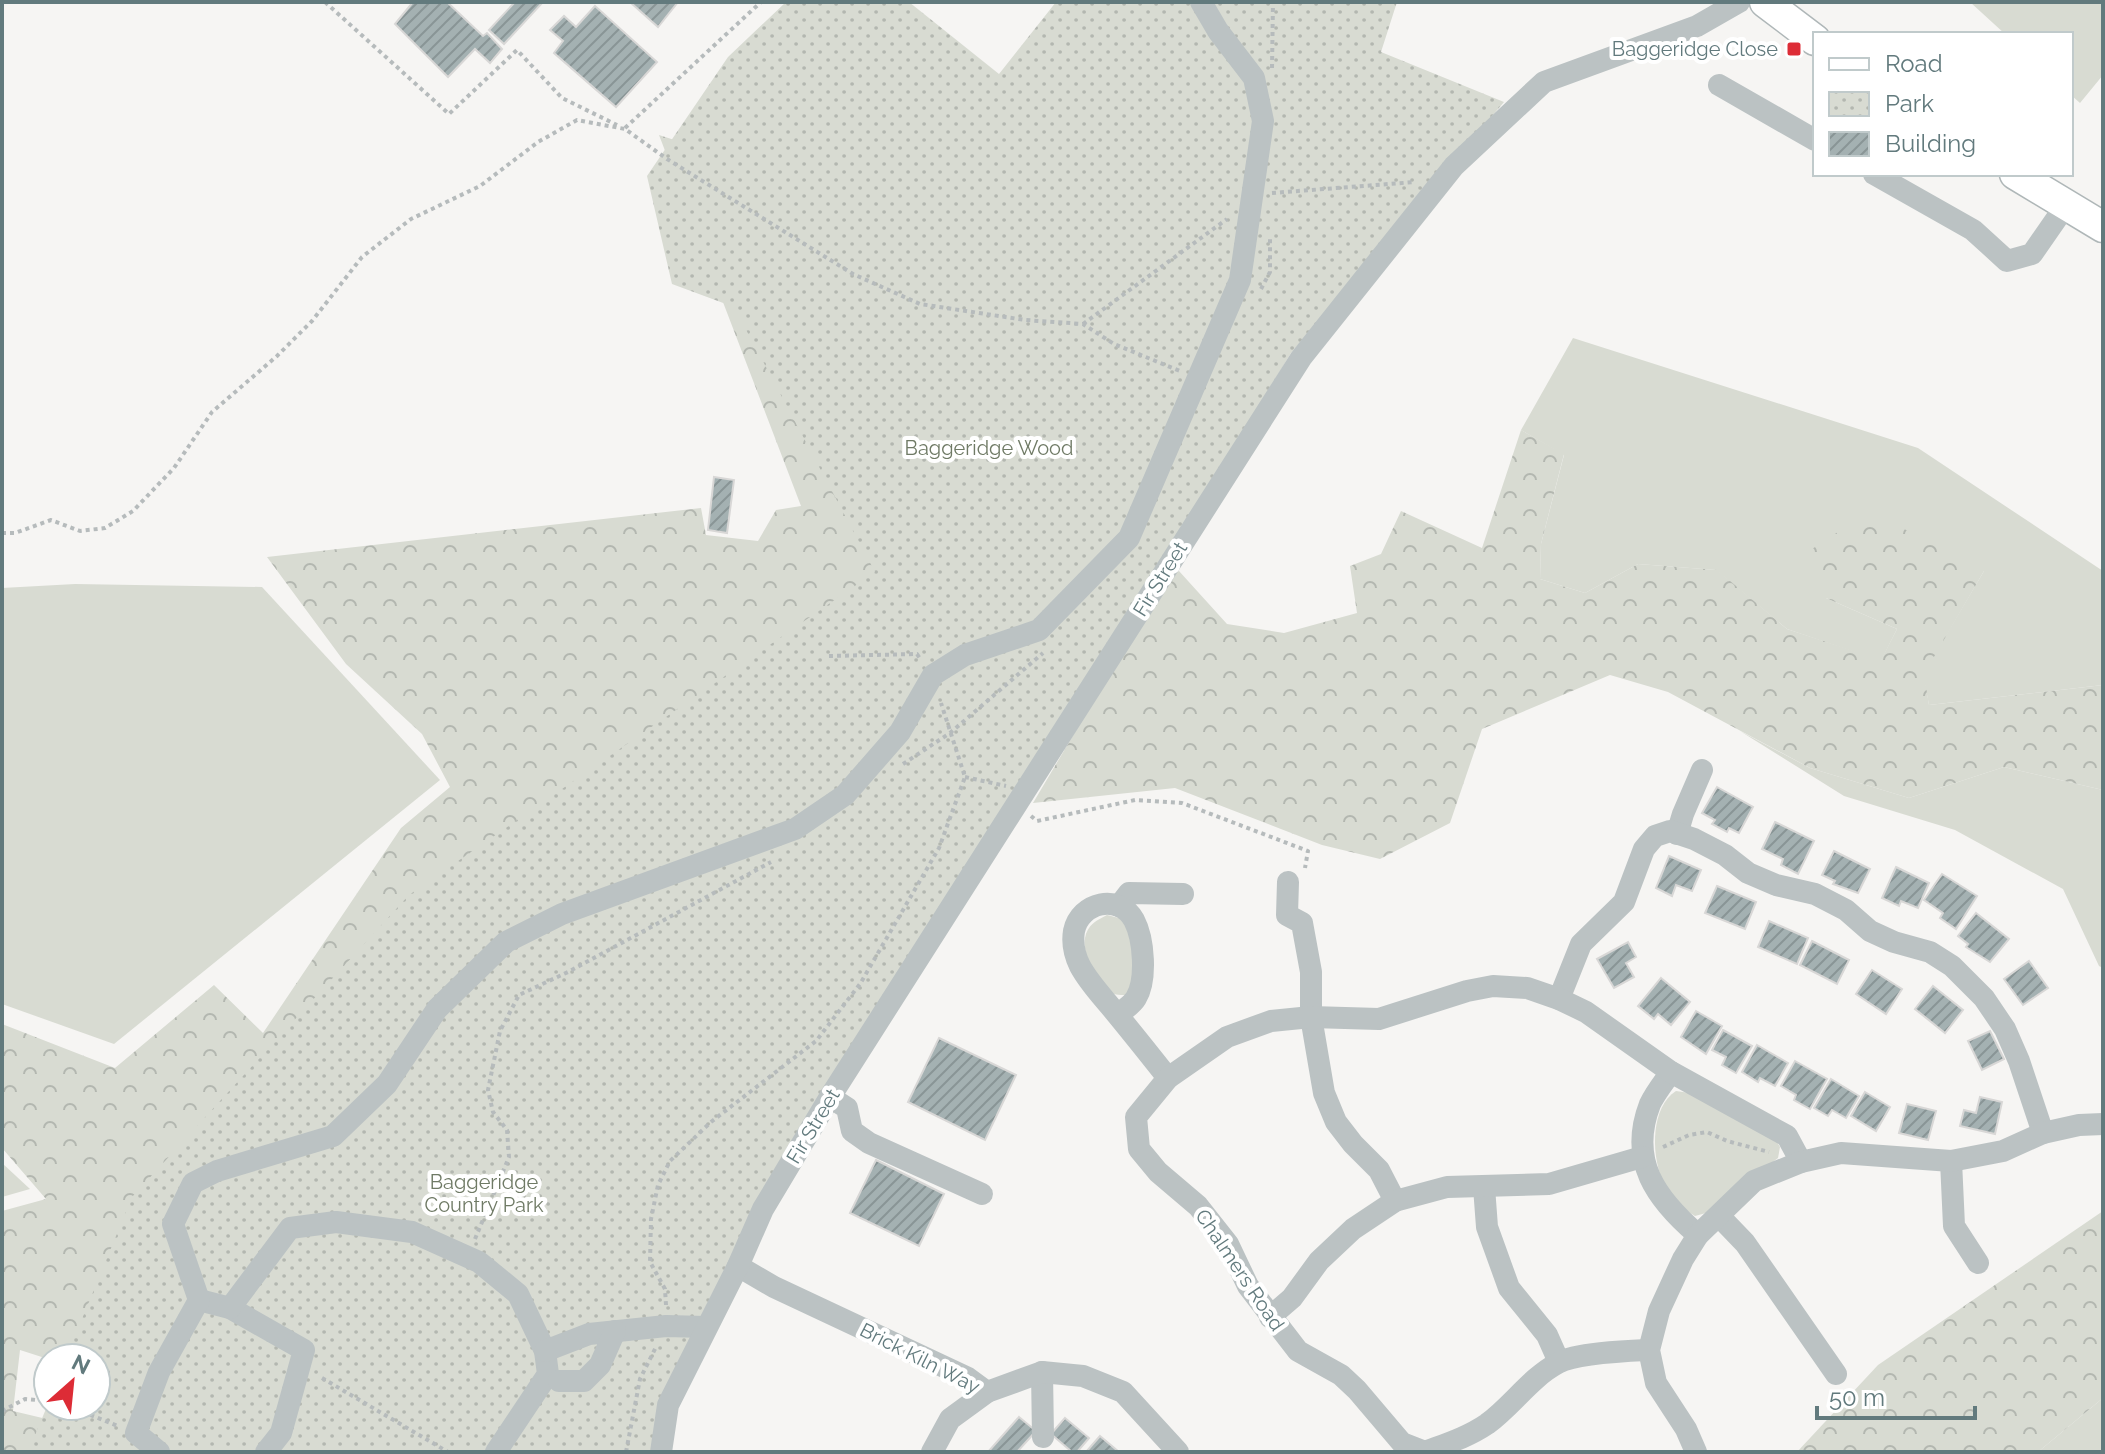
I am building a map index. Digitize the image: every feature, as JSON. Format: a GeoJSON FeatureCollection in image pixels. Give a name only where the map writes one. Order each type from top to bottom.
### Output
{"type":"FeatureCollection","features":[{"type":"Feature","properties":{"kind":"main road"},"geometry":{"type":"LineString","coordinates":[[1765,2],[1813,38]]}},
{"type":"Feature","properties":{"kind":"main road"},"geometry":{"type":"LineString","coordinates":[[2018,176],[2103,227]]}},
{"type":"Feature","properties":{"kind":"street"},"geometry":{"type":"LineString","coordinates":[[159,1452],[136,1433],[159,1372],[199,1300],[173,1224],[193,1183],[217,1171],[333,1136],[387,1084],[437,1009],[506,942],[562,914],[795,829],[845,795],[900,732],[933,675],[965,655],[1039,630],[1129,538],[1240,280],[1263,121],[1254,78],[1218,31],[1201,2]]}},
{"type":"Feature","properties":{"kind":"street","name":"Fir Street"},"geometry":{"type":"LineString","coordinates":[[661,1452],[668,1405],[763,1209],[830,1097],[1301,358],[1454,166],[1544,82],[1697,26],[1739,2]]}},
{"type":"Feature","properties":{"kind":"street"},"geometry":{"type":"LineString","coordinates":[[1719,85],[1813,139]]}},
{"type":"Feature","properties":{"kind":"street"},"geometry":{"type":"LineString","coordinates":[[1878,176],[1973,230],[2007,261],[2032,254],[2066,205]]}},
{"type":"Feature","properties":{"kind":"street"},"geometry":{"type":"LineString","coordinates":[[1677,834],[1702,770]]}},
{"type":"Feature","properties":{"kind":"street"},"geometry":{"type":"LineString","coordinates":[[1559,999],[1581,944],[1624,902],[1644,849],[1655,836],[1670,831],[1725,855],[1748,873],[1776,885],[1815,894],[1846,910],[1870,931],[1894,942],[1930,952],[1952,966],[1984,998],[2005,1029],[2043,1133]]}},
{"type":"Feature","properties":{"kind":"street"},"geometry":{"type":"LineString","coordinates":[[1296,879],[1287,915],[1302,923],[1311,972],[1311,1017],[1324,1093],[1336,1122],[1379,1170],[1395,1201]]}},
{"type":"Feature","properties":{"kind":"street"},"geometry":{"type":"LineString","coordinates":[[1119,906],[1129,893],[1183,894]]}},
{"type":"Feature","properties":{"kind":"street"},"geometry":{"type":"LineString","coordinates":[[1118,1015],[1135,999],[1142,980],[1140,940],[1133,918],[1119,906],[1108,903],[1094,905],[1082,913],[1075,928],[1073,946],[1081,967],[1118,1015],[1168,1078]]}},
{"type":"Feature","properties":{"kind":"street","name":"Chalmers Road"},"geometry":{"type":"LineString","coordinates":[[1649,1350],[1559,1362],[1488,1423],[1457,1441],[1425,1452],[1402,1443],[1357,1390],[1341,1375],[1298,1351],[1270,1317],[1248,1286],[1221,1235],[1198,1206],[1158,1172],[1139,1149],[1136,1117],[1168,1078],[1227,1037],[1271,1021],[1311,1017],[1379,1019],[1467,991],[1493,986],[1527,988],[1586,1012],[1671,1072],[1780,1130],[1787,1136],[1801,1162]]}},
{"type":"Feature","properties":{"kind":"street"},"geometry":{"type":"LineString","coordinates":[[1671,1072],[1651,1102],[1643,1131],[1642,1157],[1653,1186],[1672,1213],[1698,1235]]}},
{"type":"Feature","properties":{"kind":"street"},"geometry":{"type":"LineString","coordinates":[[830,1097],[847,1108],[852,1131],[869,1143],[982,1194]]}},
{"type":"Feature","properties":{"kind":"street"},"geometry":{"type":"LineString","coordinates":[[1696,1452],[1686,1429],[1656,1383],[1649,1350],[1659,1311],[1683,1259],[1698,1235],[1754,1181],[1801,1162],[1841,1153],[1951,1161],[2003,1151],[2043,1133],[2079,1125],[2103,1124]]}},
{"type":"Feature","properties":{"kind":"street"},"geometry":{"type":"LineString","coordinates":[[1270,1317],[1292,1298],[1319,1261],[1353,1229],[1395,1201],[1447,1187],[1549,1184],[1642,1157]]}},
{"type":"Feature","properties":{"kind":"street"},"geometry":{"type":"LineString","coordinates":[[1951,1161],[1954,1226],[1978,1263]]}},
{"type":"Feature","properties":{"kind":"street"},"geometry":{"type":"LineString","coordinates":[[1484,1187],[1487,1227],[1509,1288],[1547,1335],[1559,1362]]}},
{"type":"Feature","properties":{"kind":"street"},"geometry":{"type":"LineString","coordinates":[[1719,1216],[1745,1243],[1836,1374]]}},
{"type":"Feature","properties":{"kind":"street"},"geometry":{"type":"LineString","coordinates":[[230,1308],[290,1228],[336,1222],[412,1232],[479,1262],[518,1294],[545,1351],[548,1374],[496,1452]]}},
{"type":"Feature","properties":{"kind":"street","name":"Brick Kiln Way"},"geometry":{"type":"LineString","coordinates":[[738,1266],[774,1287],[968,1378],[987,1392],[1042,1372],[1083,1376],[1123,1392],[1178,1452]]}},
{"type":"Feature","properties":{"kind":"street"},"geometry":{"type":"LineString","coordinates":[[199,1300],[230,1308],[304,1350],[281,1433],[266,1452]]}},
{"type":"Feature","properties":{"kind":"street"},"geometry":{"type":"LineString","coordinates":[[545,1351],[589,1334],[666,1326],[706,1327]]}},
{"type":"Feature","properties":{"kind":"street"},"geometry":{"type":"LineString","coordinates":[[559,1381],[584,1381],[600,1365],[615,1331]]}},
{"type":"Feature","properties":{"kind":"street"},"geometry":{"type":"LineString","coordinates":[[1042,1372],[1043,1437]]}},
{"type":"Feature","properties":{"kind":"street"},"geometry":{"type":"LineString","coordinates":[[932,1452],[950,1419],[987,1392]]}},
{"type":"Feature","properties":{"kind":"path"},"geometry":{"type":"LineString","coordinates":[[325,2],[449,114],[517,50],[562,98],[625,129],[667,159],[853,274],[920,304],[1025,320],[1083,324],[1114,344],[1198,378]]}},
{"type":"Feature","properties":{"kind":"path"},"geometry":{"type":"LineString","coordinates":[[625,129],[761,2]]}},
{"type":"Feature","properties":{"kind":"path"},"geometry":{"type":"LineString","coordinates":[[1271,82],[1273,2]]}},
{"type":"Feature","properties":{"kind":"path"},"geometry":{"type":"LineString","coordinates":[[2,533],[15,533],[51,520],[80,531],[105,528],[133,511],[174,468],[212,412],[312,321],[362,257],[411,219],[480,186],[538,142],[577,120],[625,129]]}},
{"type":"Feature","properties":{"kind":"path"},"geometry":{"type":"LineString","coordinates":[[1083,324],[1251,202],[1269,193],[1444,179]]}},
{"type":"Feature","properties":{"kind":"path"},"geometry":{"type":"LineString","coordinates":[[902,764],[950,733],[1046,650]]}},
{"type":"Feature","properties":{"kind":"path"},"geometry":{"type":"LineString","coordinates":[[626,1452],[640,1379],[666,1326],[665,1289],[650,1262],[651,1219],[658,1185],[670,1161],[711,1122],[816,1041],[860,984],[939,848],[965,777],[933,675],[917,654],[829,656]]}},
{"type":"Feature","properties":{"kind":"path"},"geometry":{"type":"LineString","coordinates":[[965,777],[1006,786],[1037,821],[1135,800],[1182,803],[1308,851],[1296,879]]}},
{"type":"Feature","properties":{"kind":"path"},"geometry":{"type":"LineString","coordinates":[[469,1258],[509,1157],[507,1130],[493,1112],[488,1090],[500,1031],[519,995],[568,972],[782,854]]}},
{"type":"Feature","properties":{"kind":"path"},"geometry":{"type":"LineString","coordinates":[[1642,1157],[1689,1135],[1707,1132],[1727,1141],[1801,1162]]}},
{"type":"Feature","properties":{"kind":"path"},"geometry":{"type":"LineString","coordinates":[[322,1378],[448,1452]]}},
{"type":"Feature","properties":{"kind":"path"},"geometry":{"type":"LineString","coordinates":[[2,1411],[25,1399],[32,1400]]}},
{"type":"Feature","properties":{"kind":"path"},"geometry":{"type":"LineString","coordinates":[[108,1422],[136,1433]]}},
{"type":"Feature","properties":{"kind":"green space","name":"Baggeridge Country Park"},"geometry":{"type":"Polygon","coordinates":[[[786,2],[909,2],[999,74],[1056,2],[1397,2],[1381,52],[1504,102],[1291,353],[679,1367],[670,1452],[28,1452],[40,1422],[112,1422],[112,1342],[73,1342],[132,1197],[409,895],[875,572],[734,307],[672,284],[647,176],[728,57],[786,2]]]}},
{"type":"Feature","properties":{"kind":"green space"},"geometry":{"type":"Polygon","coordinates":[[[1970,2],[2103,2],[2103,75],[2080,103],[2073,97],[2073,32],[2003,32],[1970,2]]]}},
{"type":"Feature","properties":{"kind":"green space","name":"Baggeridge Wood"},"geometry":{"type":"Polygon","coordinates":[[[659,135],[1290,339],[112,1344],[32,1342],[32,1354],[20,1350],[13,1411],[32,1416],[32,1422],[59,1422],[97,1431],[94,1452],[2,1452],[2,1211],[46,1199],[2,1148],[2,1024],[115,1068],[214,985],[263,1033],[401,828],[450,787],[422,734],[346,664],[267,557],[701,508],[706,535],[758,541],[776,510],[801,506],[659,135]]]}},
{"type":"Feature","properties":{"kind":"green space"},"geometry":{"type":"Polygon","coordinates":[[[1573,338],[1918,448],[2103,571],[2103,685],[1929,705],[1923,674],[1984,571],[1826,598],[1897,629],[1881,661],[1787,629],[1716,570],[1638,564],[1585,593],[1540,579],[1541,544],[1564,455],[1521,430],[1573,338]]]}},
{"type":"Feature","properties":{"kind":"green space"},"geometry":{"type":"Polygon","coordinates":[[[1521,430],[1564,454],[1541,544],[1540,579],[1585,593],[1638,564],[1717,570],[1787,629],[1881,660],[1897,629],[1826,598],[1809,551],[1870,511],[1984,571],[1924,674],[1929,705],[2103,685],[2103,790],[2004,767],[1909,798],[1810,768],[1668,692],[1610,675],[1482,729],[1450,823],[1380,859],[1322,845],[1175,788],[1033,803],[1167,577],[1179,571],[1227,624],[1284,633],[1357,613],[1350,566],[1381,554],[1401,511],[1482,548],[1521,430]]]}},
{"type":"Feature","properties":{"kind":"green space"},"geometry":{"type":"Polygon","coordinates":[[[75,584],[262,587],[440,780],[114,1044],[2,1004],[2,588],[75,584]]]}},
{"type":"Feature","properties":{"kind":"green space"},"geometry":{"type":"Polygon","coordinates":[[[1740,731],[1810,768],[1909,798],[2004,767],[2103,790],[2103,968],[2099,966],[2063,889],[1955,830],[1844,796],[1740,731]]]}},
{"type":"Feature","properties":{"kind":"green space"},"geometry":{"type":"Polygon","coordinates":[[[1107,915],[1119,918],[1127,925],[1131,937],[1134,983],[1126,995],[1112,993],[1102,986],[1085,951],[1085,938],[1090,926],[1107,915]]]}},
{"type":"Feature","properties":{"kind":"green space"},"geometry":{"type":"Polygon","coordinates":[[[1676,1091],[1690,1093],[1774,1137],[1780,1147],[1778,1158],[1706,1213],[1695,1216],[1680,1205],[1668,1190],[1656,1157],[1658,1119],[1668,1098],[1676,1091]]]}},
{"type":"Feature","properties":{"kind":"green space"},"geometry":{"type":"Polygon","coordinates":[[[2,1163],[30,1189],[2,1197],[2,1163]]]}},
{"type":"Feature","properties":{"kind":"green space"},"geometry":{"type":"Polygon","coordinates":[[[2103,1211],[2103,1398],[2038,1452],[1797,1452],[1878,1365],[2103,1211]]]}},
{"type":"Feature","properties":{"kind":"green space"},"geometry":{"type":"Polygon","coordinates":[[[2103,1398],[2103,1452],[2038,1452],[2103,1398]]]}},
{"type":"Feature","properties":{"kind":"building"},"geometry":{"type":"Polygon","coordinates":[[[413,2],[447,2],[483,36],[487,33],[502,49],[490,63],[475,49],[448,77],[395,24],[413,2]]]}},
{"type":"Feature","properties":{"kind":"building"},"geometry":{"type":"Polygon","coordinates":[[[515,2],[543,2],[504,44],[489,30],[515,2]]]}},
{"type":"Feature","properties":{"kind":"building"},"geometry":{"type":"Polygon","coordinates":[[[630,2],[678,2],[658,27],[630,2]]]}},
{"type":"Feature","properties":{"kind":"building"},"geometry":{"type":"Polygon","coordinates":[[[595,6],[657,62],[616,107],[554,53],[563,41],[550,30],[564,16],[576,27],[595,6]]]}},
{"type":"Feature","properties":{"kind":"building"},"geometry":{"type":"Polygon","coordinates":[[[714,477],[734,480],[727,533],[708,530],[714,477]]]}},
{"type":"Feature","properties":{"kind":"building"},"geometry":{"type":"Polygon","coordinates":[[[1717,787],[1753,807],[1739,833],[1729,828],[1727,832],[1712,824],[1715,820],[1702,813],[1717,787]]]}},
{"type":"Feature","properties":{"kind":"building"},"geometry":{"type":"Polygon","coordinates":[[[1775,822],[1814,841],[1798,874],[1781,865],[1783,859],[1762,849],[1775,822]]]}},
{"type":"Feature","properties":{"kind":"building"},"geometry":{"type":"Polygon","coordinates":[[[1834,851],[1870,869],[1858,893],[1833,884],[1835,881],[1822,875],[1834,851]]]}},
{"type":"Feature","properties":{"kind":"building"},"geometry":{"type":"Polygon","coordinates":[[[1669,856],[1701,870],[1692,891],[1676,885],[1672,896],[1656,888],[1669,856]]]}},
{"type":"Feature","properties":{"kind":"building"},"geometry":{"type":"Polygon","coordinates":[[[1896,867],[1929,883],[1918,908],[1901,901],[1899,906],[1882,898],[1896,867]]]}},
{"type":"Feature","properties":{"kind":"building"},"geometry":{"type":"Polygon","coordinates":[[[1942,874],[1977,896],[1956,929],[1940,918],[1943,913],[1924,900],[1942,874]]]}},
{"type":"Feature","properties":{"kind":"building"},"geometry":{"type":"Polygon","coordinates":[[[1717,886],[1756,902],[1745,929],[1705,913],[1717,886]]]}},
{"type":"Feature","properties":{"kind":"building"},"geometry":{"type":"Polygon","coordinates":[[[1976,913],[2009,939],[1990,962],[1966,947],[1968,944],[1958,936],[1976,913]]]}},
{"type":"Feature","properties":{"kind":"building"},"geometry":{"type":"Polygon","coordinates":[[[1769,921],[1808,938],[1797,964],[1758,947],[1769,921]]]}},
{"type":"Feature","properties":{"kind":"building"},"geometry":{"type":"Polygon","coordinates":[[[1812,941],[1849,960],[1837,984],[1800,965],[1812,941]]]}},
{"type":"Feature","properties":{"kind":"building"},"geometry":{"type":"Polygon","coordinates":[[[1628,942],[1636,957],[1626,963],[1634,977],[1614,988],[1597,959],[1628,942]]]}},
{"type":"Feature","properties":{"kind":"building"},"geometry":{"type":"Polygon","coordinates":[[[2029,961],[2048,988],[2023,1005],[2004,979],[2029,961]]]}},
{"type":"Feature","properties":{"kind":"building"},"geometry":{"type":"Polygon","coordinates":[[[1872,970],[1902,989],[1886,1014],[1856,994],[1872,970]]]}},
{"type":"Feature","properties":{"kind":"building"},"geometry":{"type":"Polygon","coordinates":[[[1661,978],[1690,1002],[1671,1025],[1658,1014],[1654,1019],[1638,1006],[1661,978]]]}},
{"type":"Feature","properties":{"kind":"building"},"geometry":{"type":"Polygon","coordinates":[[[1933,986],[1963,1010],[1945,1033],[1915,1009],[1933,986]]]}},
{"type":"Feature","properties":{"kind":"building"},"geometry":{"type":"Polygon","coordinates":[[[1696,1011],[1722,1026],[1706,1054],[1681,1037],[1696,1011]]]}},
{"type":"Feature","properties":{"kind":"building"},"geometry":{"type":"Polygon","coordinates":[[[1723,1030],[1752,1046],[1736,1073],[1722,1065],[1726,1057],[1712,1050],[1723,1030]]]}},
{"type":"Feature","properties":{"kind":"building"},"geometry":{"type":"Polygon","coordinates":[[[1990,1031],[2004,1059],[1982,1070],[1968,1041],[1990,1031]]]}},
{"type":"Feature","properties":{"kind":"building"},"geometry":{"type":"Polygon","coordinates":[[[939,1038],[1016,1075],[985,1140],[908,1102],[939,1038]]]}},
{"type":"Feature","properties":{"kind":"building"},"geometry":{"type":"Polygon","coordinates":[[[1757,1045],[1788,1063],[1775,1086],[1760,1078],[1758,1082],[1742,1072],[1757,1045]]]}},
{"type":"Feature","properties":{"kind":"building"},"geometry":{"type":"Polygon","coordinates":[[[1795,1061],[1827,1079],[1810,1109],[1794,1100],[1796,1095],[1781,1086],[1795,1061]]]}},
{"type":"Feature","properties":{"kind":"building"},"geometry":{"type":"Polygon","coordinates":[[[1831,1079],[1859,1096],[1846,1118],[1832,1110],[1828,1116],[1814,1108],[1831,1079]]]}},
{"type":"Feature","properties":{"kind":"building"},"geometry":{"type":"Polygon","coordinates":[[[1865,1092],[1890,1107],[1876,1131],[1851,1116],[1865,1092]]]}},
{"type":"Feature","properties":{"kind":"building"},"geometry":{"type":"Polygon","coordinates":[[[1980,1097],[2002,1102],[1995,1134],[1960,1126],[1964,1110],[1976,1113],[1980,1097]]]}},
{"type":"Feature","properties":{"kind":"building"},"geometry":{"type":"Polygon","coordinates":[[[1907,1104],[1936,1111],[1928,1140],[1899,1133],[1907,1104]]]}},
{"type":"Feature","properties":{"kind":"building"},"geometry":{"type":"Polygon","coordinates":[[[876,1160],[944,1194],[919,1246],[850,1213],[876,1160]]]}},
{"type":"Feature","properties":{"kind":"building"},"geometry":{"type":"Polygon","coordinates":[[[1019,1417],[1036,1431],[1017,1452],[988,1452],[1019,1417]]]}},
{"type":"Feature","properties":{"kind":"building"},"geometry":{"type":"Polygon","coordinates":[[[1065,1418],[1089,1438],[1077,1452],[1072,1452],[1051,1434],[1065,1418]]]}},
{"type":"Feature","properties":{"kind":"building"},"geometry":{"type":"Polygon","coordinates":[[[1100,1436],[1119,1452],[1086,1452],[1100,1436]]]}},
{"type":"Feature","properties":{"kind":"place","name":"Baggeridge Close"},"geometry":{"type":"Point","coordinates":[1794,49]}}]}
